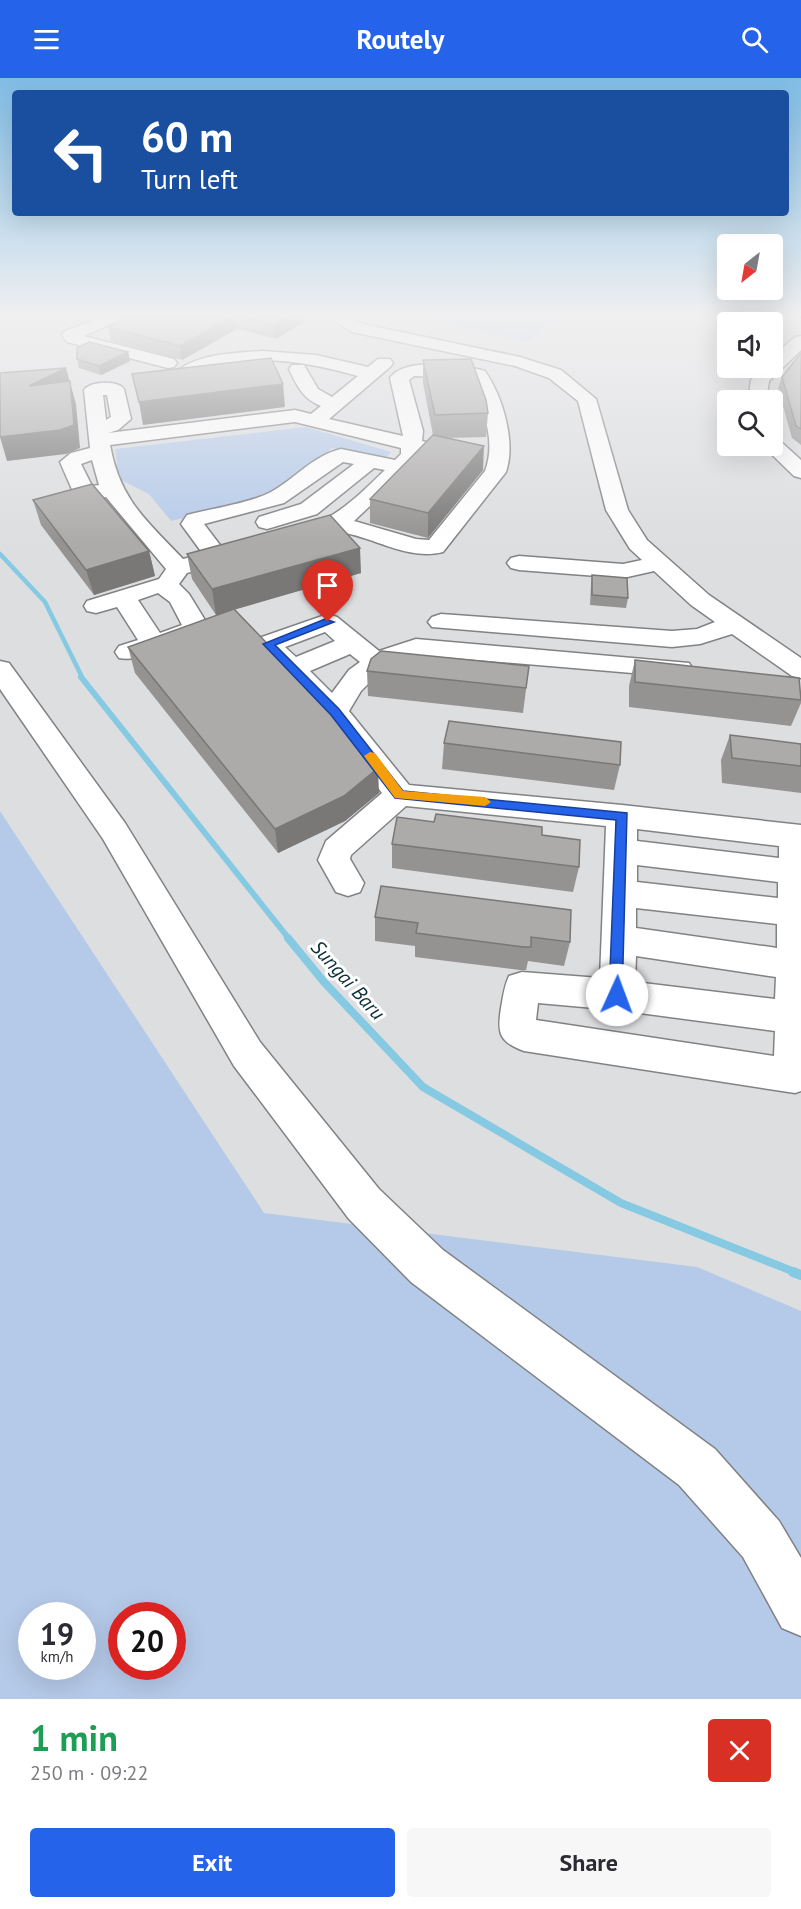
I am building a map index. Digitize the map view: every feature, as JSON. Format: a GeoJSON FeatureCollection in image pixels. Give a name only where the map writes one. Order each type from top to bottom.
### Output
{"type":"FeatureCollection","features":[{"type":"Feature","properties":{"kind":"lane"},"geometry":{"type":"LineString","coordinates":[[309,391],[317,399],[336,404]]}},
{"type":"Feature","properties":{"kind":"lane"},"geometry":{"type":"LineString","coordinates":[[316,420],[352,391]]}},
{"type":"Feature","properties":{"kind":"lane"},"geometry":{"type":"LineString","coordinates":[[279,542],[335,523],[354,513],[411,456],[414,431],[403,391]]}},
{"type":"Feature","properties":{"kind":"lane"},"geometry":{"type":"LineString","coordinates":[[335,523],[415,546],[435,547],[495,472],[489,458],[503,446],[484,391]]}},
{"type":"Feature","properties":{"kind":"lane"},"geometry":{"type":"LineString","coordinates":[[576,391],[587,399],[616,510],[638,544],[700,600],[800,670]]}},
{"type":"Feature","properties":{"kind":"lane"},"geometry":{"type":"LineString","coordinates":[[112,490],[85,494],[70,462],[100,439],[276,416],[295,416],[316,420],[413,447],[457,453]]}},
{"type":"Feature","properties":{"kind":"lane"},"geometry":{"type":"LineString","coordinates":[[100,439],[112,490],[172,577],[175,591],[195,625],[194,630],[128,652]]}},
{"type":"Feature","properties":{"kind":"lane"},"geometry":{"type":"LineString","coordinates":[[783,455],[801,472]]}},
{"type":"Feature","properties":{"kind":"lane"},"geometry":{"type":"LineString","coordinates":[[229,542],[192,524],[195,520],[276,498],[333,458],[341,456],[400,467]]}},
{"type":"Feature","properties":{"kind":"lane"},"geometry":{"type":"LineString","coordinates":[[96,606],[156,586],[229,542],[309,509],[370,461]]}},
{"type":"Feature","properties":{"kind":"lane"},"geometry":{"type":"LineString","coordinates":[[519,563],[623,571],[660,563]]}},
{"type":"Feature","properties":{"kind":"lane"},"geometry":{"type":"LineString","coordinates":[[123,597],[154,644]]}},
{"type":"Feature","properties":{"kind":"lane"},"geometry":{"type":"LineString","coordinates":[[375,661],[328,622],[268,644],[335,712],[399,795]]}},
{"type":"Feature","properties":{"kind":"lane"},"geometry":{"type":"LineString","coordinates":[[441,622],[672,639],[700,636],[735,624]]}},
{"type":"Feature","properties":{"kind":"lane"},"geometry":{"type":"LineString","coordinates":[[335,712],[355,679],[375,661],[416,647],[701,671]]}},
{"type":"Feature","properties":{"kind":"lane"},"geometry":{"type":"LineString","coordinates":[[0,669],[114,831],[247,1054],[364,1204],[427,1266],[697,1467],[761,1539],[801,1609]]}},
{"type":"Feature","properties":{"kind":"lane"},"geometry":{"type":"LineString","coordinates":[[770,675],[800,670]]}},
{"type":"Feature","properties":{"kind":"lane"},"geometry":{"type":"LineString","coordinates":[[348,883],[334,860],[337,849],[399,795],[622,816],[798,837],[794,913],[795,1076],[524,1035],[516,1028],[522,987],[617,995],[793,1017]]}},
{"type":"Feature","properties":{"kind":"lane"},"geometry":{"type":"LineString","coordinates":[[617,995],[622,816]]}},
{"type":"Feature","properties":{"kind":"lane"},"geometry":{"type":"LineString","coordinates":[[621,851],[795,872]]}},
{"type":"Feature","properties":{"kind":"lane"},"geometry":{"type":"LineString","coordinates":[[620,893],[794,913]]}},
{"type":"Feature","properties":{"kind":"lane"},"geometry":{"type":"LineString","coordinates":[[618,939],[794,965]]}},
{"type":"Feature","properties":{"kind":"shaded area"},"geometry":{"type":"Polygon","coordinates":[[[306,427],[391,452],[385,459],[332,448],[277,494],[171,521],[149,494],[119,479],[115,449],[306,427]]]}},
{"type":"Feature","properties":{"kind":"shaded area"},"geometry":{"type":"Polygon","coordinates":[[[0,811],[264,1213],[697,1267],[801,1311],[801,1699],[0,1699],[0,811]]]}},
{"type":"Feature","properties":{"kind":"building"},"geometry":{"type":"Polygon","coordinates":[[[0,391],[71,391],[74,425],[60,430],[0,437],[0,391]]]}},
{"type":"Feature","properties":{"kind":"building"},"geometry":{"type":"Polygon","coordinates":[[[136,391],[230,391],[139,402],[136,391]]]}},
{"type":"Feature","properties":{"kind":"building"},"geometry":{"type":"Polygon","coordinates":[[[430,391],[483,391],[488,413],[435,415],[430,391]]]}},
{"type":"Feature","properties":{"kind":"building"},"geometry":{"type":"Polygon","coordinates":[[[786,391],[801,391],[801,429],[796,426],[786,391]]]}},
{"type":"Feature","properties":{"kind":"building"},"geometry":{"type":"Polygon","coordinates":[[[433,435],[484,446],[428,513],[370,499],[433,435]]]}},
{"type":"Feature","properties":{"kind":"building"},"geometry":{"type":"Polygon","coordinates":[[[92,484],[149,551],[86,570],[33,500],[92,484]]]}},
{"type":"Feature","properties":{"kind":"building"},"geometry":{"type":"Polygon","coordinates":[[[330,515],[360,548],[212,589],[187,554],[330,515]]]}},
{"type":"Feature","properties":{"kind":"building"},"geometry":{"type":"Polygon","coordinates":[[[592,575],[627,578],[628,598],[592,595],[592,575]]]}},
{"type":"Feature","properties":{"kind":"building"},"geometry":{"type":"Polygon","coordinates":[[[234,609],[339,718],[378,768],[344,796],[275,829],[128,647],[234,609]]]}},
{"type":"Feature","properties":{"kind":"building"},"geometry":{"type":"Polygon","coordinates":[[[381,651],[529,666],[526,688],[367,671],[371,659],[381,651]]]}},
{"type":"Feature","properties":{"kind":"building"},"geometry":{"type":"Polygon","coordinates":[[[635,660],[799,678],[801,700],[635,682],[635,660]]]}},
{"type":"Feature","properties":{"kind":"building"},"geometry":{"type":"Polygon","coordinates":[[[449,721],[621,742],[620,765],[444,743],[449,721]]]}},
{"type":"Feature","properties":{"kind":"building"},"geometry":{"type":"Polygon","coordinates":[[[730,735],[801,744],[801,766],[732,758],[730,735]]]}},
{"type":"Feature","properties":{"kind":"building"},"geometry":{"type":"Polygon","coordinates":[[[436,814],[542,827],[542,835],[580,840],[579,867],[392,844],[397,817],[434,822],[436,814]]]}},
{"type":"Feature","properties":{"kind":"building"},"geometry":{"type":"Polygon","coordinates":[[[381,886],[571,910],[570,942],[531,937],[531,947],[524,947],[416,933],[418,923],[375,917],[381,886]]]}},
{"type":"Feature","properties":{"kind":"waterway","name":"Sungai Baru"},"geometry":{"type":"LineString","coordinates":[[0,554],[45,602],[83,679]]}},
{"type":"Feature","properties":{"kind":"waterway","name":"Sungai Baru"},"geometry":{"type":"LineString","coordinates":[[81,677],[290,940]]}},
{"type":"Feature","properties":{"kind":"waterway","name":"Sungai Baru"},"geometry":{"type":"LineString","coordinates":[[288,938],[324,982],[423,1087],[621,1203],[797,1273]]}},
{"type":"Feature","properties":{"kind":"waterway","name":"Sungai Baru"},"geometry":{"type":"LineString","coordinates":[[793,1272],[801,1275]]}},
{"type":"Feature","properties":{"kind":"slow traffic"},"geometry":{"type":"LineString","coordinates":[[370,756],[399,795],[485,802]]}},
{"type":"Feature","properties":{"kind":"route"},"geometry":{"type":"LineString","coordinates":[[328,622],[268,644],[335,712],[399,795],[622,816],[617,995]]}}]}
